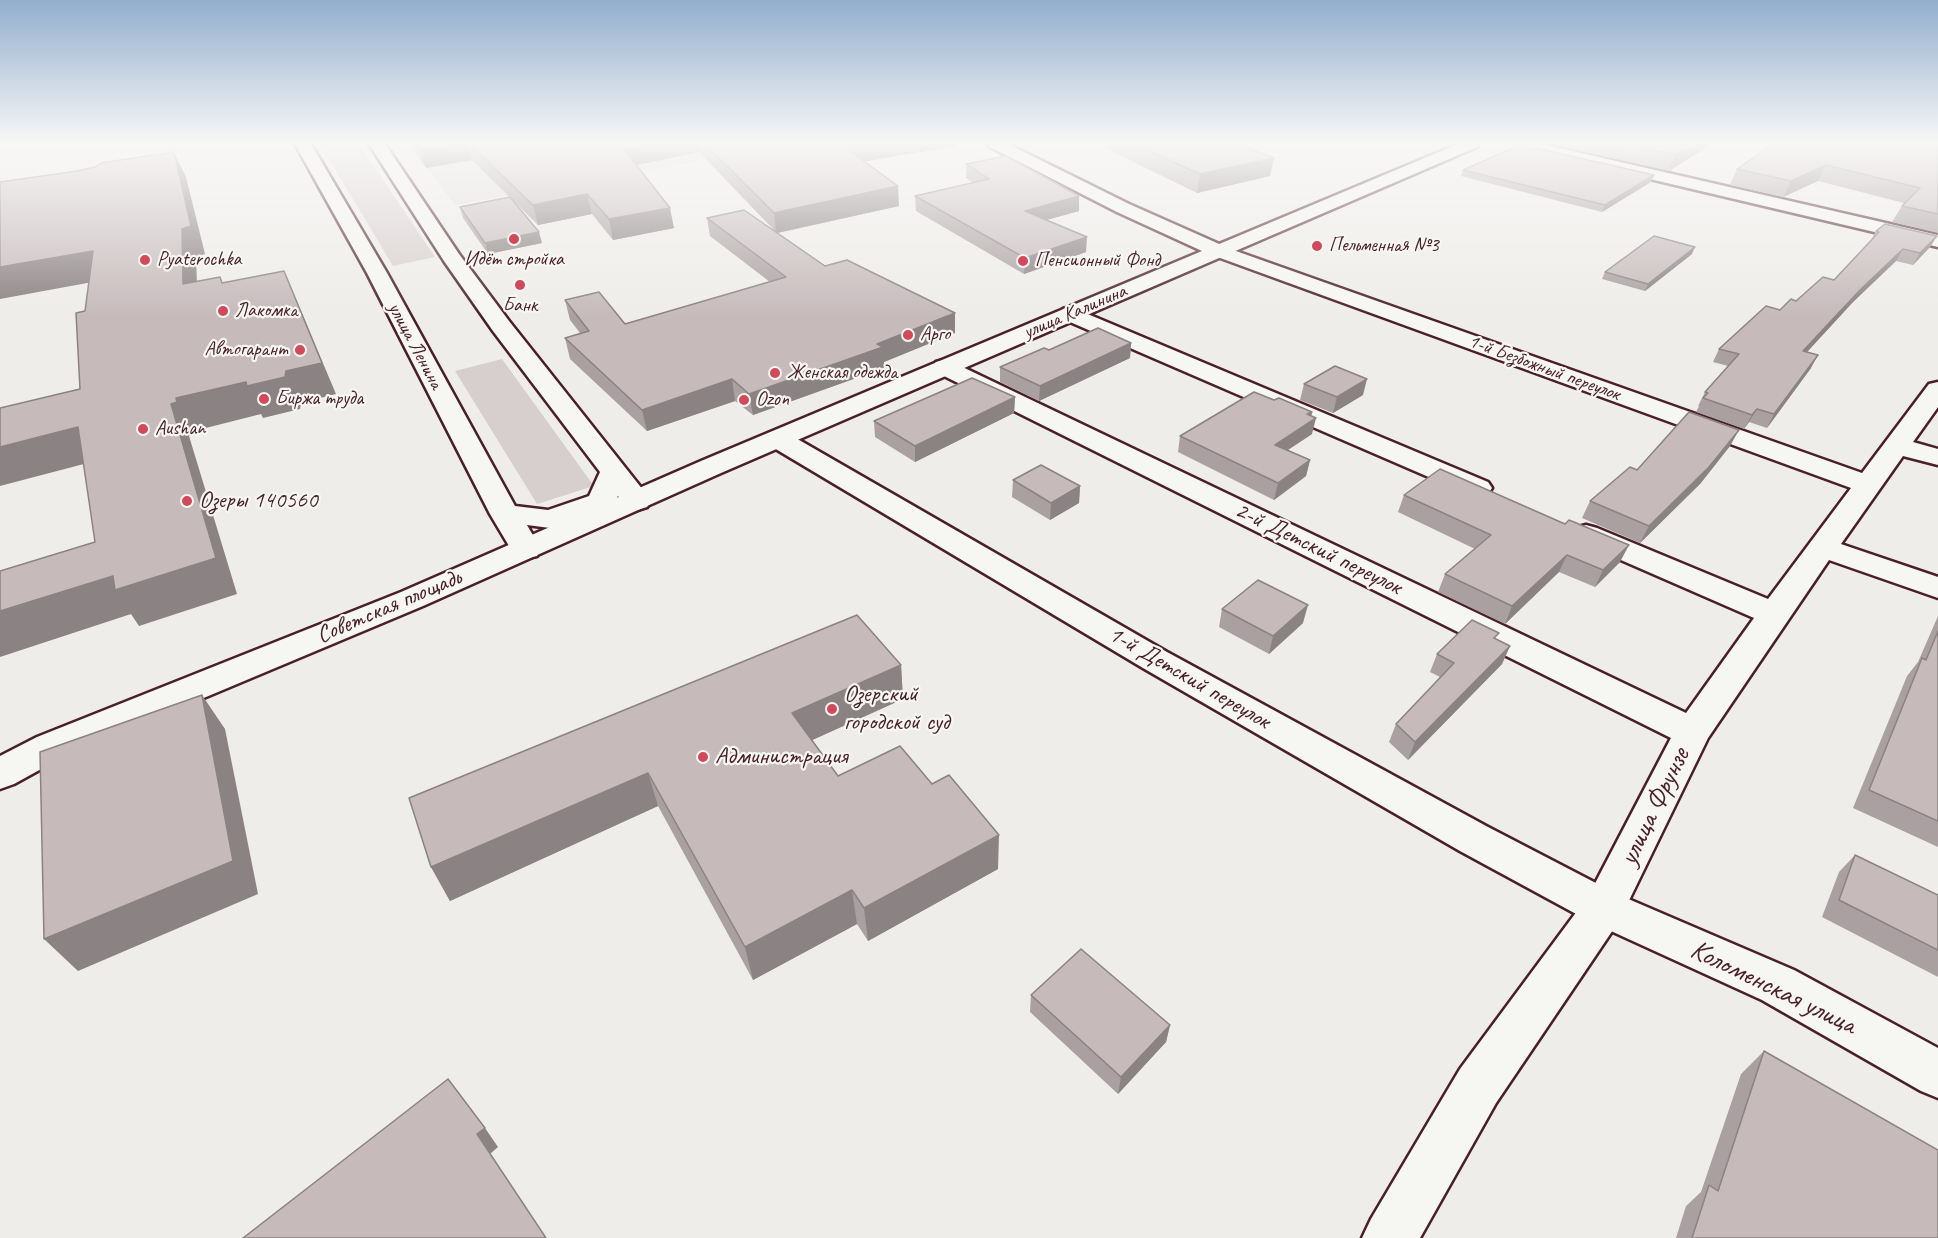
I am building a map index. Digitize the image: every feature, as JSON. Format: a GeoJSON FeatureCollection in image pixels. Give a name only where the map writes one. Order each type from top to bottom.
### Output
{"type":"FeatureCollection","features":[{"type":"Feature","properties":{"kind":"street","name":"улица Ленина"},"geometry":{"type":"LineString","coordinates":[[336,202],[526,549]]}},
{"type":"Feature","properties":{"kind":"street"},"geometry":{"type":"LineString","coordinates":[[415,202],[464,275],[637,501]]}},
{"type":"Feature","properties":{"kind":"street","name":"1-й Безбожный переулок"},"geometry":{"type":"LineString","coordinates":[[1111,202],[1219,251],[1869,485]]}},
{"type":"Feature","properties":{"kind":"street","name":"улица Калинина"},"geometry":{"type":"LineString","coordinates":[[778,439],[1335,202]]}},
{"type":"Feature","properties":{"kind":"street"},"geometry":{"type":"LineString","coordinates":[[1770,202],[1938,241]]}},
{"type":"Feature","properties":{"kind":"street"},"geometry":{"type":"LineString","coordinates":[[1071,314],[1499,497]]}},
{"type":"Feature","properties":{"kind":"street","name":"2-й Детский переулок"},"geometry":{"type":"LineString","coordinates":[[944,367],[1692,732]]}},
{"type":"Feature","properties":{"kind":"street","name":"улица Фрунзе"},"geometry":{"type":"LineString","coordinates":[[1390,1238],[1478,1086],[1605,908],[1692,732],[1774,614],[1938,389]]}},
{"type":"Feature","properties":{"kind":"street","name":"Советская площадь"},"geometry":{"type":"LineString","coordinates":[[0,774],[50,747],[412,599],[778,439]]}},
{"type":"Feature","properties":{"kind":"street","name":"1-й Детский переулок"},"geometry":{"type":"LineString","coordinates":[[778,439],[1165,666],[1463,833],[1605,908]]}},
{"type":"Feature","properties":{"kind":"street"},"geometry":{"type":"LineString","coordinates":[[1897,446],[1938,458]]}},
{"type":"Feature","properties":{"kind":"street"},"geometry":{"type":"LineString","coordinates":[[505,514],[550,519],[601,502],[614,473]]}},
{"type":"Feature","properties":{"kind":"street"},"geometry":{"type":"LineString","coordinates":[[1565,525],[1774,614]]}},
{"type":"Feature","properties":{"kind":"street"},"geometry":{"type":"LineString","coordinates":[[1823,548],[1938,588]]}},
{"type":"Feature","properties":{"kind":"street","name":"Коломенская улица"},"geometry":{"type":"LineString","coordinates":[[1605,908],[1778,985],[1938,1074]]}},
{"type":"Feature","properties":{"kind":"shaded area"},"geometry":{"type":"Polygon","coordinates":[[[355,202],[398,202],[435,257],[393,266],[355,202]]]}},
{"type":"Feature","properties":{"kind":"shaded area"},"geometry":{"type":"Polygon","coordinates":[[[453,202],[473,202],[455,205],[453,202]]]}},
{"type":"Feature","properties":{"kind":"shaded area"},"geometry":{"type":"Polygon","coordinates":[[[502,359],[594,486],[537,504],[455,371],[502,359]]]}},
{"type":"Feature","properties":{"kind":"building"},"geometry":{"type":"Polygon","coordinates":[[[0,202],[185,202],[191,226],[182,229],[183,284],[220,277],[222,283],[284,271],[322,363],[286,371],[285,377],[247,386],[246,382],[176,398],[177,402],[171,404],[216,558],[115,590],[113,576],[0,611],[0,571],[95,542],[78,427],[0,447],[0,408],[80,389],[76,313],[85,311],[93,251],[0,267],[0,202]]]}},
{"type":"Feature","properties":{"kind":"building"},"geometry":{"type":"Polygon","coordinates":[[[486,202],[514,202],[539,232],[485,243],[460,207],[486,202]]]}},
{"type":"Feature","properties":{"kind":"building"},"geometry":{"type":"Polygon","coordinates":[[[530,202],[549,202],[533,205],[530,202]]]}},
{"type":"Feature","properties":{"kind":"building"},"geometry":{"type":"Polygon","coordinates":[[[594,202],[665,202],[670,208],[609,219],[594,202]]]}},
{"type":"Feature","properties":{"kind":"building"},"geometry":{"type":"Polygon","coordinates":[[[763,202],[826,202],[774,213],[763,202]]]}},
{"type":"Feature","properties":{"kind":"building"},"geometry":{"type":"Polygon","coordinates":[[[925,202],[1058,202],[1025,211],[1087,237],[1025,258],[925,202]]]}},
{"type":"Feature","properties":{"kind":"building"},"geometry":{"type":"Polygon","coordinates":[[[1592,202],[1610,202],[1605,205],[1592,202]]]}},
{"type":"Feature","properties":{"kind":"building"},"geometry":{"type":"Polygon","coordinates":[[[1906,202],[1938,202],[1938,214],[1902,206],[1906,202]]]}},
{"type":"Feature","properties":{"kind":"building"},"geometry":{"type":"Polygon","coordinates":[[[744,210],[825,266],[847,260],[955,313],[877,344],[883,347],[749,394],[732,379],[642,410],[565,338],[589,331],[565,300],[599,292],[625,324],[786,277],[707,218],[744,210]]]}},
{"type":"Feature","properties":{"kind":"building"},"geometry":{"type":"Polygon","coordinates":[[[1885,224],[1937,236],[1920,253],[1903,249],[1860,290],[1803,351],[1818,355],[1774,414],[1757,409],[1752,415],[1703,398],[1708,393],[1705,392],[1739,354],[1719,349],[1766,306],[1780,310],[1791,299],[1796,301],[1823,277],[1834,280],[1879,232],[1876,231],[1885,224]]]}},
{"type":"Feature","properties":{"kind":"building"},"geometry":{"type":"Polygon","coordinates":[[[1654,236],[1695,247],[1648,284],[1605,272],[1654,236]]]}},
{"type":"Feature","properties":{"kind":"building"},"geometry":{"type":"Polygon","coordinates":[[[1098,328],[1131,343],[1040,386],[1000,367],[1044,348],[1049,350],[1098,328]]]}},
{"type":"Feature","properties":{"kind":"building"},"geometry":{"type":"Polygon","coordinates":[[[1335,366],[1367,379],[1337,397],[1304,384],[1335,366]]]}},
{"type":"Feature","properties":{"kind":"building"},"geometry":{"type":"Polygon","coordinates":[[[972,378],[1015,397],[915,446],[874,421],[972,378]]]}},
{"type":"Feature","properties":{"kind":"building"},"geometry":{"type":"Polygon","coordinates":[[[1254,392],[1274,400],[1279,398],[1312,412],[1307,414],[1316,418],[1275,445],[1310,460],[1278,483],[1180,436],[1254,392]]]}},
{"type":"Feature","properties":{"kind":"building"},"geometry":{"type":"Polygon","coordinates":[[[1689,412],[1739,430],[1709,467],[1649,526],[1590,501],[1630,467],[1637,470],[1689,412]]]}},
{"type":"Feature","properties":{"kind":"building"},"geometry":{"type":"Polygon","coordinates":[[[1041,465],[1080,486],[1051,503],[1013,480],[1041,465]]]}},
{"type":"Feature","properties":{"kind":"building"},"geometry":{"type":"Polygon","coordinates":[[[1440,469],[1565,524],[1569,520],[1629,545],[1603,570],[1567,555],[1512,606],[1445,574],[1491,535],[1404,495],[1440,469]]]}},
{"type":"Feature","properties":{"kind":"building"},"geometry":{"type":"Polygon","coordinates":[[[1258,580],[1308,605],[1273,636],[1222,609],[1258,580]]]}},
{"type":"Feature","properties":{"kind":"building"},"geometry":{"type":"Polygon","coordinates":[[[857,615],[901,665],[792,713],[838,776],[900,746],[932,784],[949,775],[999,835],[864,908],[852,890],[745,947],[648,773],[431,867],[409,798],[857,615]]]}},
{"type":"Feature","properties":{"kind":"building"},"geometry":{"type":"Polygon","coordinates":[[[1472,620],[1499,633],[1494,638],[1510,646],[1415,742],[1396,724],[1454,663],[1437,654],[1472,620]]]}},
{"type":"Feature","properties":{"kind":"building"},"geometry":{"type":"Polygon","coordinates":[[[1938,631],[1938,821],[1869,790],[1922,658],[1926,660],[1938,631]]]}},
{"type":"Feature","properties":{"kind":"building"},"geometry":{"type":"Polygon","coordinates":[[[202,695],[233,861],[44,939],[40,752],[202,695]]]}},
{"type":"Feature","properties":{"kind":"building"},"geometry":{"type":"Polygon","coordinates":[[[1855,855],[1938,895],[1938,950],[1839,900],[1855,855]]]}},
{"type":"Feature","properties":{"kind":"building"},"geometry":{"type":"Polygon","coordinates":[[[1081,949],[1170,1025],[1121,1077],[1031,995],[1081,949]]]}},
{"type":"Feature","properties":{"kind":"building"},"geometry":{"type":"Polygon","coordinates":[[[1764,1051],[1938,1150],[1938,1238],[1692,1238],[1709,1185],[1718,1191],[1764,1051]]]}},
{"type":"Feature","properties":{"kind":"building"},"geometry":{"type":"Polygon","coordinates":[[[448,1079],[485,1128],[477,1134],[546,1238],[243,1238],[448,1079]]]}},
{"type":"Feature","properties":{"kind":"place","name":"Идёт стройка"},"geometry":{"type":"Point","coordinates":[514,239]}},
{"type":"Feature","properties":{"kind":"place","name":"Пельменная №3"},"geometry":{"type":"Point","coordinates":[1317,246]}},
{"type":"Feature","properties":{"kind":"place","name":"Pyaterochka"},"geometry":{"type":"Point","coordinates":[145,260]}},
{"type":"Feature","properties":{"kind":"place","name":"Пенсионный Фонд"},"geometry":{"type":"Point","coordinates":[1023,261]}},
{"type":"Feature","properties":{"kind":"place","name":"Банк"},"geometry":{"type":"Point","coordinates":[520,285]}},
{"type":"Feature","properties":{"kind":"place","name":"Лакомка"},"geometry":{"type":"Point","coordinates":[223,311]}},
{"type":"Feature","properties":{"kind":"place","name":"Арго"},"geometry":{"type":"Point","coordinates":[908,335]}},
{"type":"Feature","properties":{"kind":"place","name":"Автогарант"},"geometry":{"type":"Point","coordinates":[300,350]}},
{"type":"Feature","properties":{"kind":"place","name":"Женская одежда"},"geometry":{"type":"Point","coordinates":[775,373]}},
{"type":"Feature","properties":{"kind":"place","name":"Биржа труда"},"geometry":{"type":"Point","coordinates":[264,399]}},
{"type":"Feature","properties":{"kind":"place","name":"Ozon"},"geometry":{"type":"Point","coordinates":[744,400]}},
{"type":"Feature","properties":{"kind":"place","name":"Aushan"},"geometry":{"type":"Point","coordinates":[143,429]}},
{"type":"Feature","properties":{"kind":"place","name":"Озеры 140560"},"geometry":{"type":"Point","coordinates":[187,501]}},
{"type":"Feature","properties":{"kind":"place","name":"Озерский городской суд"},"geometry":{"type":"Point","coordinates":[832,709]}},
{"type":"Feature","properties":{"kind":"place","name":"Администрация"},"geometry":{"type":"Point","coordinates":[703,757]}}]}
